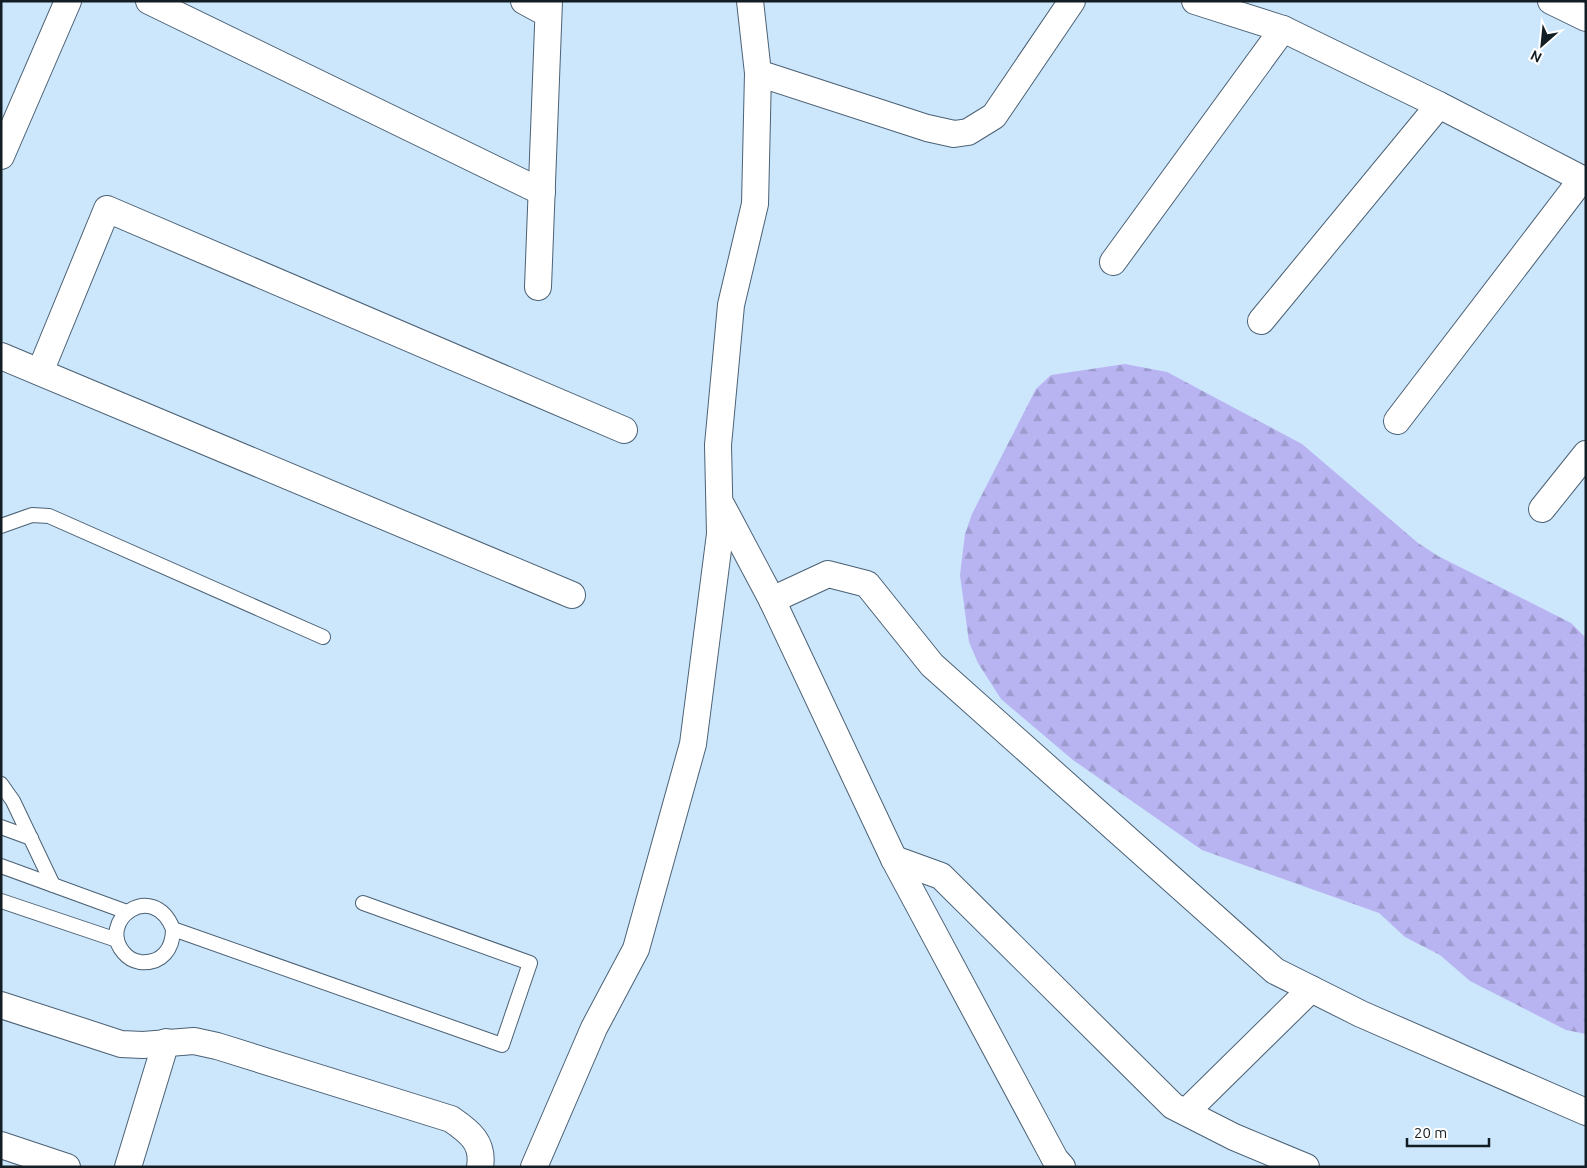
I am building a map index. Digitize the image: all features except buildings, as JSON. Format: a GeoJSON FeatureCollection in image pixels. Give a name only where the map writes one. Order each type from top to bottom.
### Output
{"type":"FeatureCollection","features":[{"type":"Feature","properties":{"kind":"street"},"geometry":{"type":"LineString","coordinates":[[1,156],[68,1]]}},
{"type":"Feature","properties":{"kind":"street"},"geometry":{"type":"LineString","coordinates":[[149,1],[542,192]]}},
{"type":"Feature","properties":{"kind":"street"},"geometry":{"type":"LineString","coordinates":[[524,1],[549,8],[538,287]]}},
{"type":"Feature","properties":{"kind":"street"},"geometry":{"type":"LineString","coordinates":[[534,1167],[594,1028],[636,949],[693,744],[720,534],[718,445],[731,305],[755,204],[758,73],[750,1]]}},
{"type":"Feature","properties":{"kind":"street"},"geometry":{"type":"LineString","coordinates":[[758,73],[927,128],[954,134],[968,132],[994,116],[1072,1]]}},
{"type":"Feature","properties":{"kind":"street"},"geometry":{"type":"LineString","coordinates":[[1195,1],[1283,29],[1440,105],[1584,180],[1396,421]]}},
{"type":"Feature","properties":{"kind":"street"},"geometry":{"type":"LineString","coordinates":[[1551,1],[1586,18]]}},
{"type":"Feature","properties":{"kind":"street"},"geometry":{"type":"LineString","coordinates":[[1113,262],[1283,29]]}},
{"type":"Feature","properties":{"kind":"street"},"geometry":{"type":"LineString","coordinates":[[1261,321],[1440,105]]}},
{"type":"Feature","properties":{"kind":"street"},"geometry":{"type":"LineString","coordinates":[[40,372],[107,209],[624,430]]}},
{"type":"Feature","properties":{"kind":"street"},"geometry":{"type":"LineString","coordinates":[[1,356],[572,595]]}},
{"type":"Feature","properties":{"kind":"street"},"geometry":{"type":"LineString","coordinates":[[1542,509],[1586,454]]}},
{"type":"Feature","properties":{"kind":"street"},"geometry":{"type":"LineString","coordinates":[[719,501],[772,600],[894,859],[1055,1159],[1062,1167]]}},
{"type":"Feature","properties":{"kind":"street"},"geometry":{"type":"LineString","coordinates":[[772,600],[828,574],[866,584],[932,665],[1275,970],[1361,1014],[1586,1112]]}},
{"type":"Feature","properties":{"kind":"street"},"geometry":{"type":"LineString","coordinates":[[894,859],[941,876],[1173,1106],[1234,1137],[1306,1167]]}},
{"type":"Feature","properties":{"kind":"street"},"geometry":{"type":"LineString","coordinates":[[1186,1112],[1311,989]]}},
{"type":"Feature","properties":{"kind":"street"},"geometry":{"type":"LineString","coordinates":[[1,1004],[121,1044],[143,1045],[194,1041],[217,1046],[451,1119],[466,1129],[477,1142],[482,1155],[480,1167]]}},
{"type":"Feature","properties":{"kind":"street"},"geometry":{"type":"LineString","coordinates":[[128,1167],[166,1042]]}},
{"type":"Feature","properties":{"kind":"street"},"geometry":{"type":"LineString","coordinates":[[1,1145],[67,1167]]}},
{"type":"Feature","properties":{"kind":"lane"},"geometry":{"type":"LineString","coordinates":[[1,526],[32,515],[49,516],[323,637]]}},
{"type":"Feature","properties":{"kind":"lane"},"geometry":{"type":"LineString","coordinates":[[1,784],[13,801],[53,885]]}},
{"type":"Feature","properties":{"kind":"lane"},"geometry":{"type":"LineString","coordinates":[[1,827],[31,838]]}},
{"type":"Feature","properties":{"kind":"lane"},"geometry":{"type":"LineString","coordinates":[[1,866],[127,912]]}},
{"type":"Feature","properties":{"kind":"lane"},"geometry":{"type":"LineString","coordinates":[[1,901],[117,940]]}},
{"type":"Feature","properties":{"kind":"lane"},"geometry":{"type":"LineString","coordinates":[[173,929],[502,1045],[530,963],[363,904]]}},
{"type":"Feature","properties":{"kind":"lane"},"geometry":{"type":"LineString","coordinates":[[137,906],[149,906],[160,910],[169,918],[173,929],[173,941],[168,952],[159,959],[148,963],[127,957],[120,949],[117,940],[120,920],[127,912],[137,906]]}},
{"type":"Feature","properties":{"kind":"green space"},"geometry":{"type":"Polygon","coordinates":[[[1125,364],[1167,372],[1302,444],[1418,543],[1438,556],[1571,623],[1586,638],[1586,1034],[1566,1030],[1470,981],[1440,955],[1405,937],[1379,913],[1202,850],[1073,760],[1001,699],[978,663],[969,642],[960,575],[965,534],[972,514],[1036,389],[1051,375],[1125,364]]]}}]}
